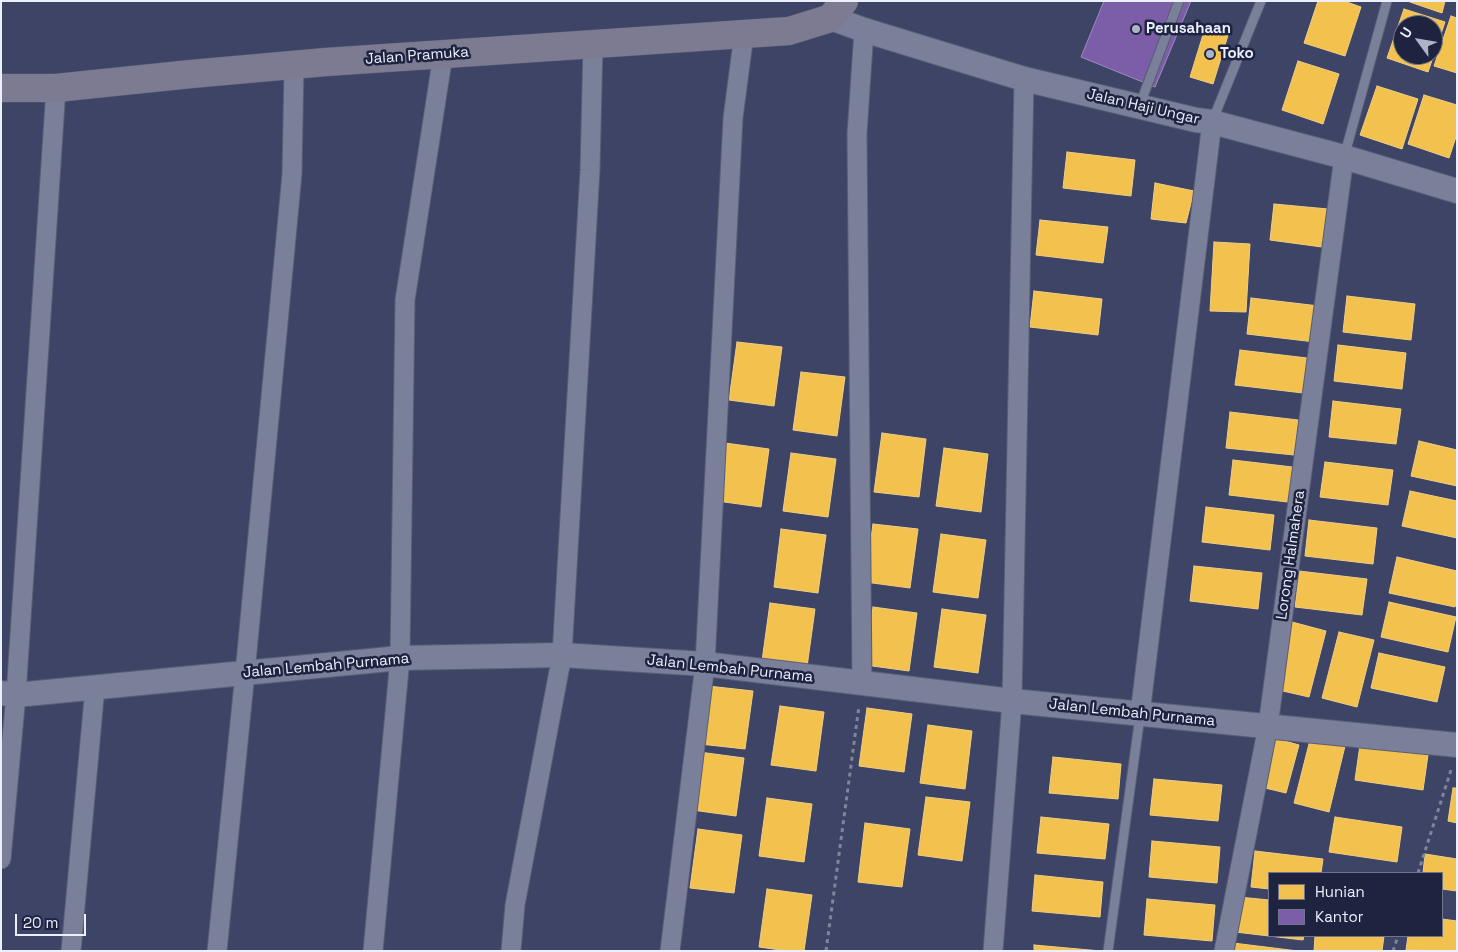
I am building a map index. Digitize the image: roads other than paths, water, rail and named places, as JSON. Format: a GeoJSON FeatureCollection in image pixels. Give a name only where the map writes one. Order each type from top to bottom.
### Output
{"type":"FeatureCollection","features":[{"type":"Feature","properties":{"kind":"main road","name":"Jalan Pramuka"},"geometry":{"type":"LineString","coordinates":[[1,88],[56,88],[191,74],[789,31],[838,9]]}},
{"type":"Feature","properties":{"kind":"street","name":"Jalan Haji Ungar"},"geometry":{"type":"LineString","coordinates":[[838,9],[864,30],[1024,79],[1139,107],[1212,122],[1344,157],[1457,191]]}},
{"type":"Feature","properties":{"kind":"street"},"geometry":{"type":"LineString","coordinates":[[862,683],[857,134],[864,30]]}},
{"type":"Feature","properties":{"kind":"street"},"geometry":{"type":"LineString","coordinates":[[670,951],[705,664],[733,118],[744,34]]}},
{"type":"Feature","properties":{"kind":"street"},"geometry":{"type":"LineString","coordinates":[[511,951],[515,905],[562,656],[590,170],[593,44]]}},
{"type":"Feature","properties":{"kind":"street"},"geometry":{"type":"LineString","coordinates":[[373,951],[400,658],[405,300],[444,55]]}},
{"type":"Feature","properties":{"kind":"street"},"geometry":{"type":"LineString","coordinates":[[217,951],[246,673],[292,174],[294,66]]}},
{"type":"Feature","properties":{"kind":"street"},"geometry":{"type":"LineString","coordinates":[[993,951],[1012,701],[1024,79]]}},
{"type":"Feature","properties":{"kind":"street"},"geometry":{"type":"LineString","coordinates":[[1,859],[9,694],[56,88]]}},
{"type":"Feature","properties":{"kind":"street"},"geometry":{"type":"LineString","coordinates":[[1140,714],[1212,122]]}},
{"type":"Feature","properties":{"kind":"street","name":"Lorong Halmahera"},"geometry":{"type":"LineString","coordinates":[[1224,951],[1268,726],[1344,157]]}},
{"type":"Feature","properties":{"kind":"street","name":"Jalan Lembah Purnama"},"geometry":{"type":"LineString","coordinates":[[9,694],[400,658],[562,656],[705,664],[1012,701],[1268,726],[1455,752]]}},
{"type":"Feature","properties":{"kind":"street"},"geometry":{"type":"LineString","coordinates":[[71,951],[95,687]]}},
{"type":"Feature","properties":{"kind":"lane"},"geometry":{"type":"LineString","coordinates":[[1139,107],[1180,1]]}},
{"type":"Feature","properties":{"kind":"lane"},"geometry":{"type":"LineString","coordinates":[[1212,122],[1261,1]]}},
{"type":"Feature","properties":{"kind":"lane"},"geometry":{"type":"LineString","coordinates":[[1344,157],[1387,1]]}},
{"type":"Feature","properties":{"kind":"lane"},"geometry":{"type":"LineString","coordinates":[[1108,951],[1140,714]]}},
{"type":"Feature","properties":{"kind":"place","name":"Perusahaan"},"geometry":{"type":"Point","coordinates":[1136,29]}},
{"type":"Feature","properties":{"kind":"place","name":"Toko"},"geometry":{"type":"Point","coordinates":[1210,54]}}]}
